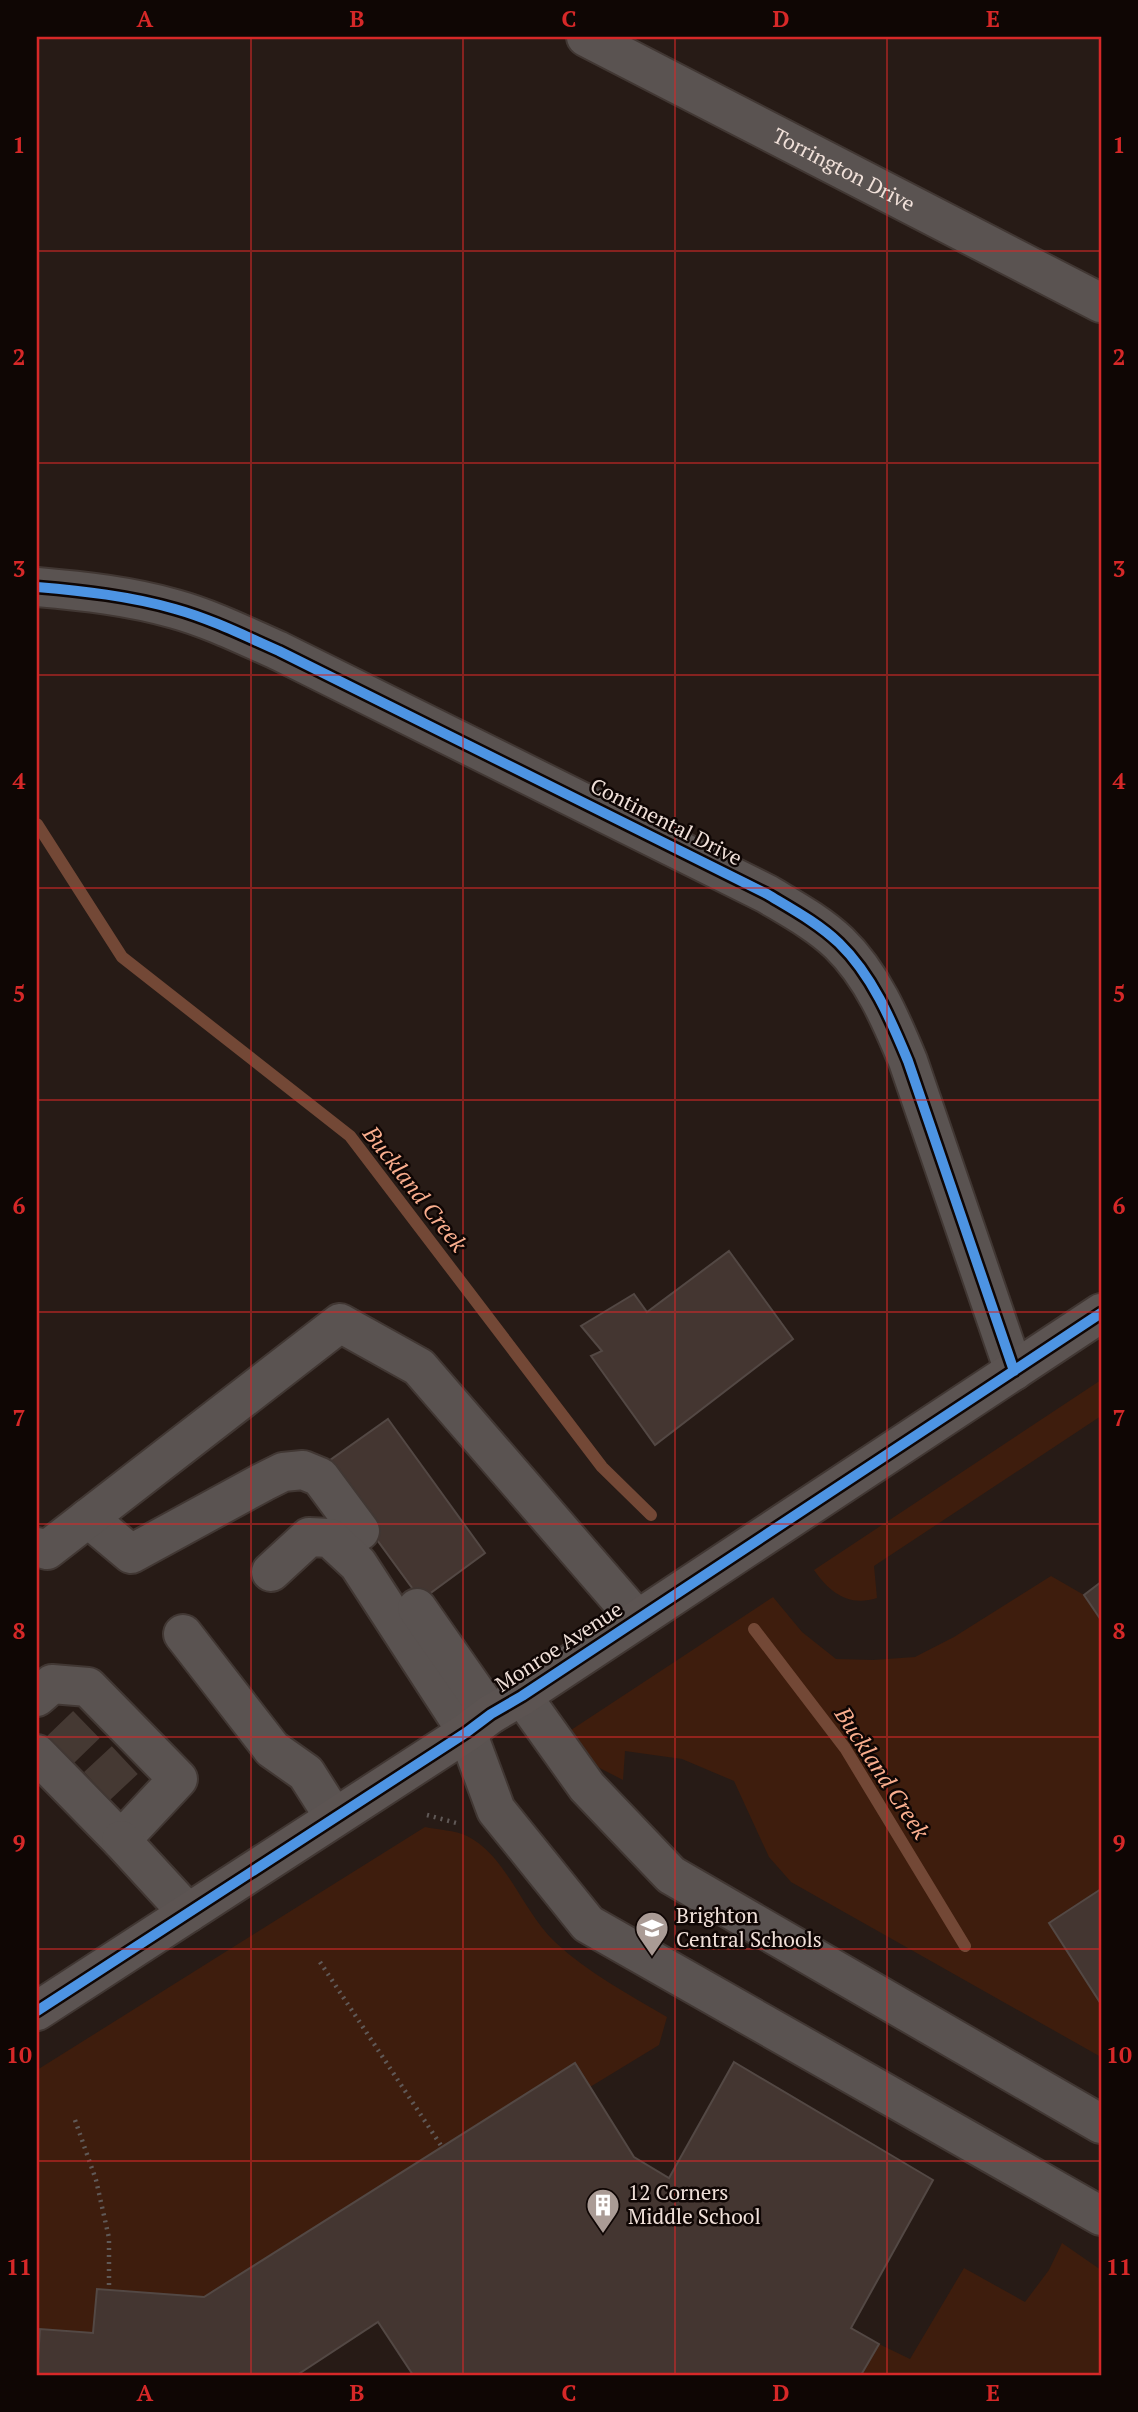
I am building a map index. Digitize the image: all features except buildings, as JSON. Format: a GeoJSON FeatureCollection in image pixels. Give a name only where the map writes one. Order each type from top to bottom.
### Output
{"type":"FeatureCollection","features":[{"type":"Feature","properties":{"kind":"main road","name":"Monroe Avenue"},"geometry":{"type":"LineString","coordinates":[[37,2011],[1101,1313]]}},
{"type":"Feature","properties":{"kind":"street","name":"Torrington Drive"},"geometry":{"type":"LineString","coordinates":[[586,37],[1101,303]]}},
{"type":"Feature","properties":{"kind":"street","name":"Continental Drive"},"geometry":{"type":"LineString","coordinates":[[37,587],[128,598],[175,609],[224,626],[767,894],[804,916],[840,944],[868,979],[891,1020],[908,1061],[1014,1371]]}},
{"type":"Feature","properties":{"kind":"street"},"geometry":{"type":"LineString","coordinates":[[37,1547],[47,1550],[340,1323],[419,1367],[637,1619]]}},
{"type":"Feature","properties":{"kind":"street"},"geometry":{"type":"LineString","coordinates":[[88,1518],[131,1554],[283,1472],[303,1470],[320,1477],[493,1714],[496,1810],[588,1924],[1101,2216]]}},
{"type":"Feature","properties":{"kind":"street"},"geometry":{"type":"LineString","coordinates":[[271,1572],[309,1537],[330,1538],[358,1564],[493,1714],[587,1787],[671,1875],[1101,2124]]}},
{"type":"Feature","properties":{"kind":"street"},"geometry":{"type":"LineString","coordinates":[[183,1634],[272,1749],[306,1773],[334,1817]]}},
{"type":"Feature","properties":{"kind":"street"},"geometry":{"type":"LineString","coordinates":[[37,1697],[52,1684],[88,1687],[97,1713],[134,1750],[178,1779],[121,1840]]}},
{"type":"Feature","properties":{"kind":"street"},"geometry":{"type":"LineString","coordinates":[[48,1757],[90,1794],[121,1840],[188,1913]]}},
{"type":"Feature","properties":{"kind":"path"},"geometry":{"type":"LineString","coordinates":[[320,1962],[442,2147]]}},
{"type":"Feature","properties":{"kind":"path"},"geometry":{"type":"LineString","coordinates":[[75,2120],[96,2180],[109,2238],[108,2290]]}},
{"type":"Feature","properties":{"kind":"shaded area"},"geometry":{"type":"Polygon","coordinates":[[[1101,1380],[1101,1416],[874,1566],[877,1598],[858,1601],[841,1596],[814,1570],[1101,1380]]]}},
{"type":"Feature","properties":{"kind":"shaded area"},"geometry":{"type":"Polygon","coordinates":[[[1051,1576],[1084,1595],[1101,1620],[1101,1889],[1050,1923],[1101,2004],[1101,2057],[791,1882],[769,1857],[734,1781],[682,1759],[625,1751],[623,1780],[588,1762],[568,1732],[773,1597],[802,1632],[836,1659],[915,1657],[954,1637],[1051,1576]]]}},
{"type":"Feature","properties":{"kind":"shaded area"},"geometry":{"type":"Polygon","coordinates":[[[425,1827],[462,1834],[481,1845],[504,1870],[533,1915],[555,1942],[595,1973],[667,2017],[659,2045],[590,2087],[575,2063],[204,2297],[97,2289],[93,2333],[40,2329],[37,2375],[37,2070],[425,1827]]]}},
{"type":"Feature","properties":{"kind":"shaded area"},"geometry":{"type":"Polygon","coordinates":[[[1062,2243],[1101,2270],[1101,2375],[861,2375],[879,2344],[910,2359],[964,2268],[1025,2302],[1049,2270],[1062,2243]]]}},
{"type":"Feature","properties":{"kind":"waterway","name":"Buckland Creek"},"geometry":{"type":"LineString","coordinates":[[37,824],[122,957],[350,1136],[602,1467],[651,1515]]}},
{"type":"Feature","properties":{"kind":"waterway","name":"Buckland Creek"},"geometry":{"type":"LineString","coordinates":[[754,1629],[845,1748],[965,1946]]}},
{"type":"Feature","properties":{"kind":"tunnel"},"geometry":{"type":"LineString","coordinates":[[59,1751],[89,1722]]}},
{"type":"Feature","properties":{"kind":"tunnel"},"geometry":{"type":"LineString","coordinates":[[97,1786],[127,1758]]}},
{"type":"Feature","properties":{"kind":"cycle path"},"geometry":{"type":"LineString","coordinates":[[37,587],[158,604],[241,634],[767,894],[831,936],[851,956],[871,984],[902,1045],[1014,1371]]}},
{"type":"Feature","properties":{"kind":"cycle path"},"geometry":{"type":"LineString","coordinates":[[37,2011],[522,1696],[1101,1313]]}},
{"type":"Feature","properties":{"kind":"place","name":"Brighton Central Schools"},"geometry":{"type":"Point","coordinates":[652,1958]}},
{"type":"Feature","properties":{"kind":"place","name":"12 Corners Middle School"},"geometry":{"type":"Point","coordinates":[603,2235]}}]}
